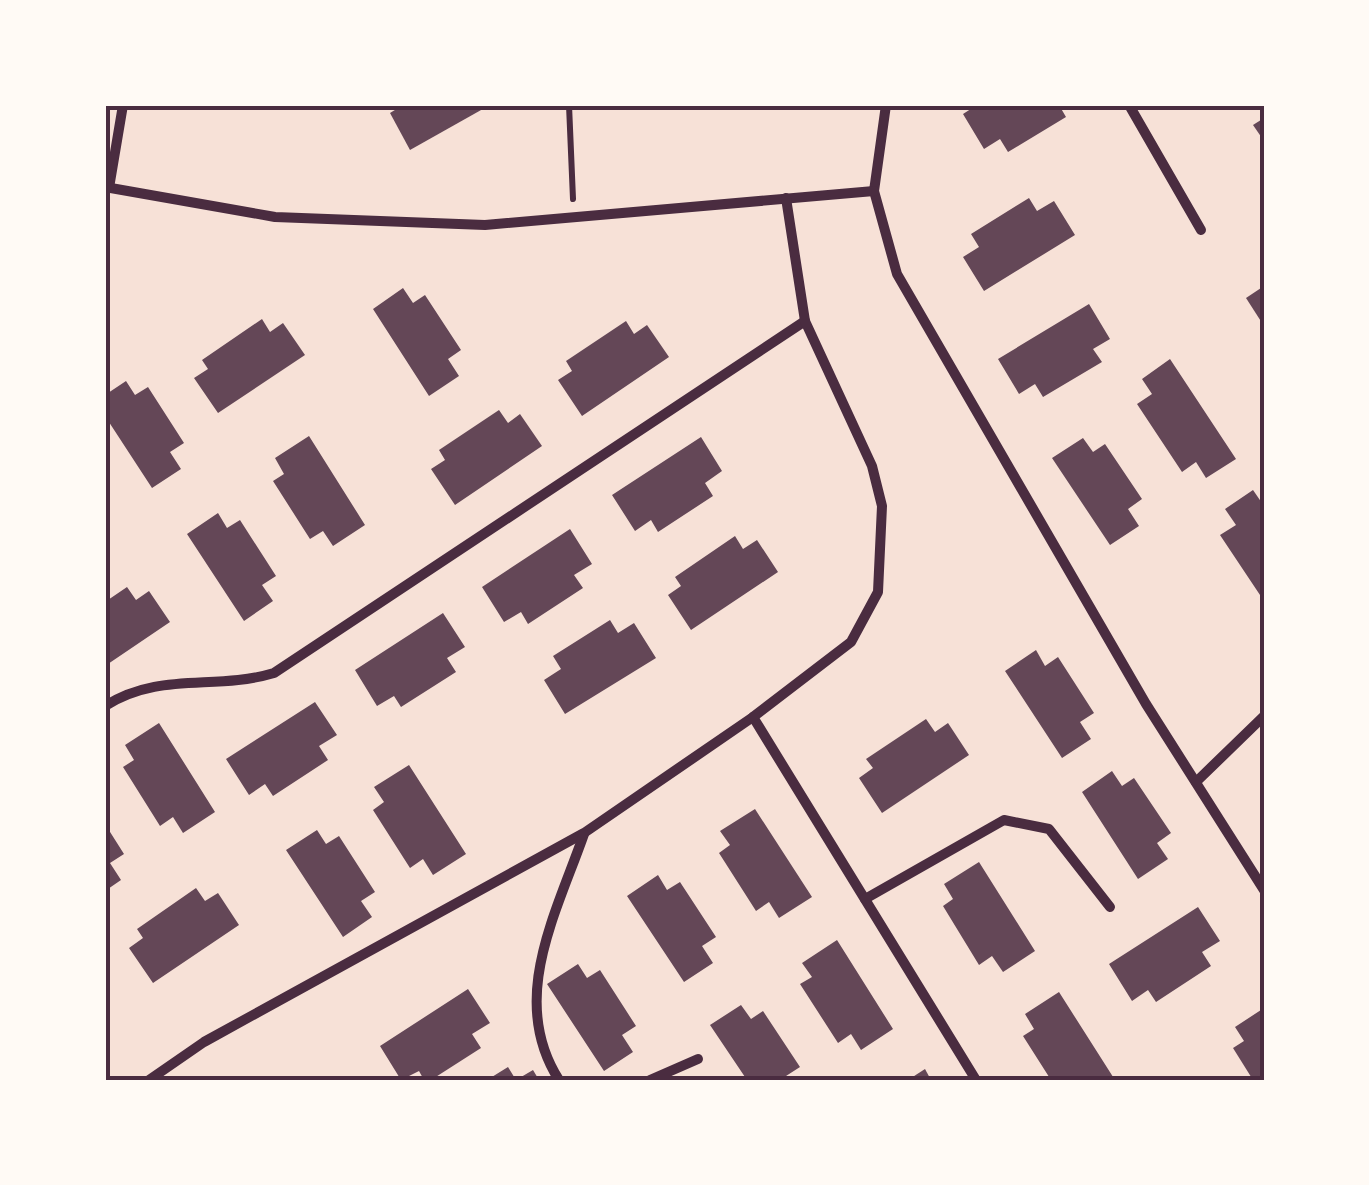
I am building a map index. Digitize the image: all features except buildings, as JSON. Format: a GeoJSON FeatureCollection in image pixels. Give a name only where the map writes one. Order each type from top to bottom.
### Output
{"type":"FeatureCollection","features":[{"type":"Feature","properties":{"kind":"street"},"geometry":{"type":"LineString","coordinates":[[122,105],[107,188],[275,217],[485,224],[874,191]]}},
{"type":"Feature","properties":{"kind":"street"},"geometry":{"type":"LineString","coordinates":[[886,105],[874,191],[898,274],[1146,704],[1264,890]]}},
{"type":"Feature","properties":{"kind":"street"},"geometry":{"type":"LineString","coordinates":[[1128,105],[1201,230]]}},
{"type":"Feature","properties":{"kind":"street"},"geometry":{"type":"LineString","coordinates":[[156,1078],[204,1042],[584,834],[754,717],[851,642],[878,592],[882,506],[872,466],[806,321],[786,198]]}},
{"type":"Feature","properties":{"kind":"street"},"geometry":{"type":"LineString","coordinates":[[105,706],[154,684],[245,682],[274,673],[806,321]]}},
{"type":"Feature","properties":{"kind":"street"},"geometry":{"type":"LineString","coordinates":[[1196,782],[1264,716]]}},
{"type":"Feature","properties":{"kind":"street"},"geometry":{"type":"LineString","coordinates":[[754,717],[976,1080]]}},
{"type":"Feature","properties":{"kind":"street"},"geometry":{"type":"LineString","coordinates":[[864,899],[1004,820],[1022,820],[1048,828],[1110,907]]}},
{"type":"Feature","properties":{"kind":"street"},"geometry":{"type":"LineString","coordinates":[[558,1080],[534,1020],[536,972],[584,834]]}},
{"type":"Feature","properties":{"kind":"street"},"geometry":{"type":"LineString","coordinates":[[650,1080],[698,1059]]}},
{"type":"Feature","properties":{"kind":"path"},"geometry":{"type":"LineString","coordinates":[[568,105],[574,217]]}}]}
